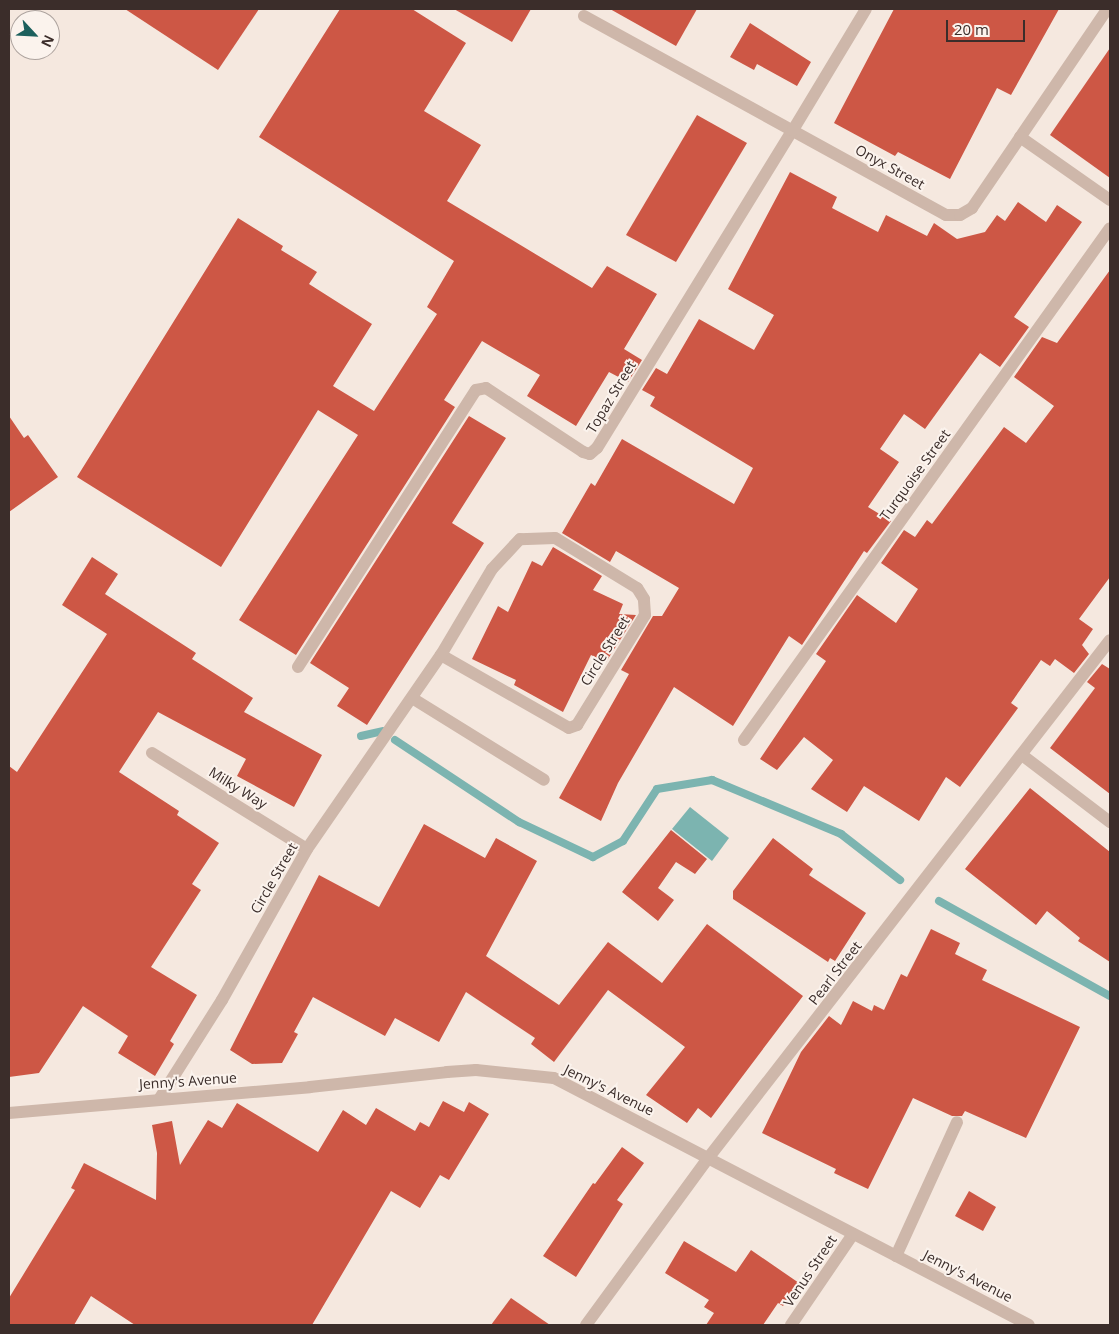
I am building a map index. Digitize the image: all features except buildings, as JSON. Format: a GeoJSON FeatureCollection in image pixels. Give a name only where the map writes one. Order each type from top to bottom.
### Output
{"type":"FeatureCollection","features":[{"type":"Feature","properties":{"kind":"street","name":"Topaz Street"},"geometry":{"type":"LineString","coordinates":[[298,667],[476,390],[486,388],[583,452],[590,454],[597,448],[866,9]]}},
{"type":"Feature","properties":{"kind":"street","name":"Onyx Street"},"geometry":{"type":"LineString","coordinates":[[584,16],[946,215],[960,215],[972,208],[1107,9]]}},
{"type":"Feature","properties":{"kind":"street"},"geometry":{"type":"LineString","coordinates":[[1020,137],[1110,200]]}},
{"type":"Feature","properties":{"kind":"street","name":"Turquoise Street"},"geometry":{"type":"LineString","coordinates":[[744,740],[1110,228]]}},
{"type":"Feature","properties":{"kind":"street","name":"Circle Street"},"geometry":{"type":"LineString","coordinates":[[160,1098],[222,1000],[307,849],[441,655],[492,569],[520,539],[555,538],[637,588],[644,599],[645,615],[577,725],[569,728],[441,655]]}},
{"type":"Feature","properties":{"kind":"street","name":"Pearl Street"},"geometry":{"type":"LineString","coordinates":[[586,1325],[709,1157],[1110,640]]}},
{"type":"Feature","properties":{"kind":"street"},"geometry":{"type":"LineString","coordinates":[[412,698],[544,780]]}},
{"type":"Feature","properties":{"kind":"street","name":"Milky Way"},"geometry":{"type":"LineString","coordinates":[[152,753],[307,849]]}},
{"type":"Feature","properties":{"kind":"street"},"geometry":{"type":"LineString","coordinates":[[1022,755],[1110,822]]}},
{"type":"Feature","properties":{"kind":"street","name":"Jenny's Avenue"},"geometry":{"type":"LineString","coordinates":[[9,1113],[160,1098],[310,1087],[476,1070],[554,1078],[896,1256],[1013,1322],[1029,1325]]}},
{"type":"Feature","properties":{"kind":"street"},"geometry":{"type":"LineString","coordinates":[[896,1256],[957,1122]]}},
{"type":"Feature","properties":{"kind":"street","name":"Venus Street"},"geometry":{"type":"LineString","coordinates":[[791,1325],[853,1234]]}},
{"type":"Feature","properties":{"kind":"water"},"geometry":{"type":"Polygon","coordinates":[[[690,807],[729,838],[712,861],[672,829],[690,807]]]}},
{"type":"Feature","properties":{"kind":"waterway"},"geometry":{"type":"LineString","coordinates":[[361,736],[382,731]]}},
{"type":"Feature","properties":{"kind":"waterway"},"geometry":{"type":"LineString","coordinates":[[395,740],[519,822],[593,857],[623,841],[657,789],[712,780],[841,834],[900,880]]}},
{"type":"Feature","properties":{"kind":"waterway"},"geometry":{"type":"LineString","coordinates":[[939,901],[1110,996]]}}]}
